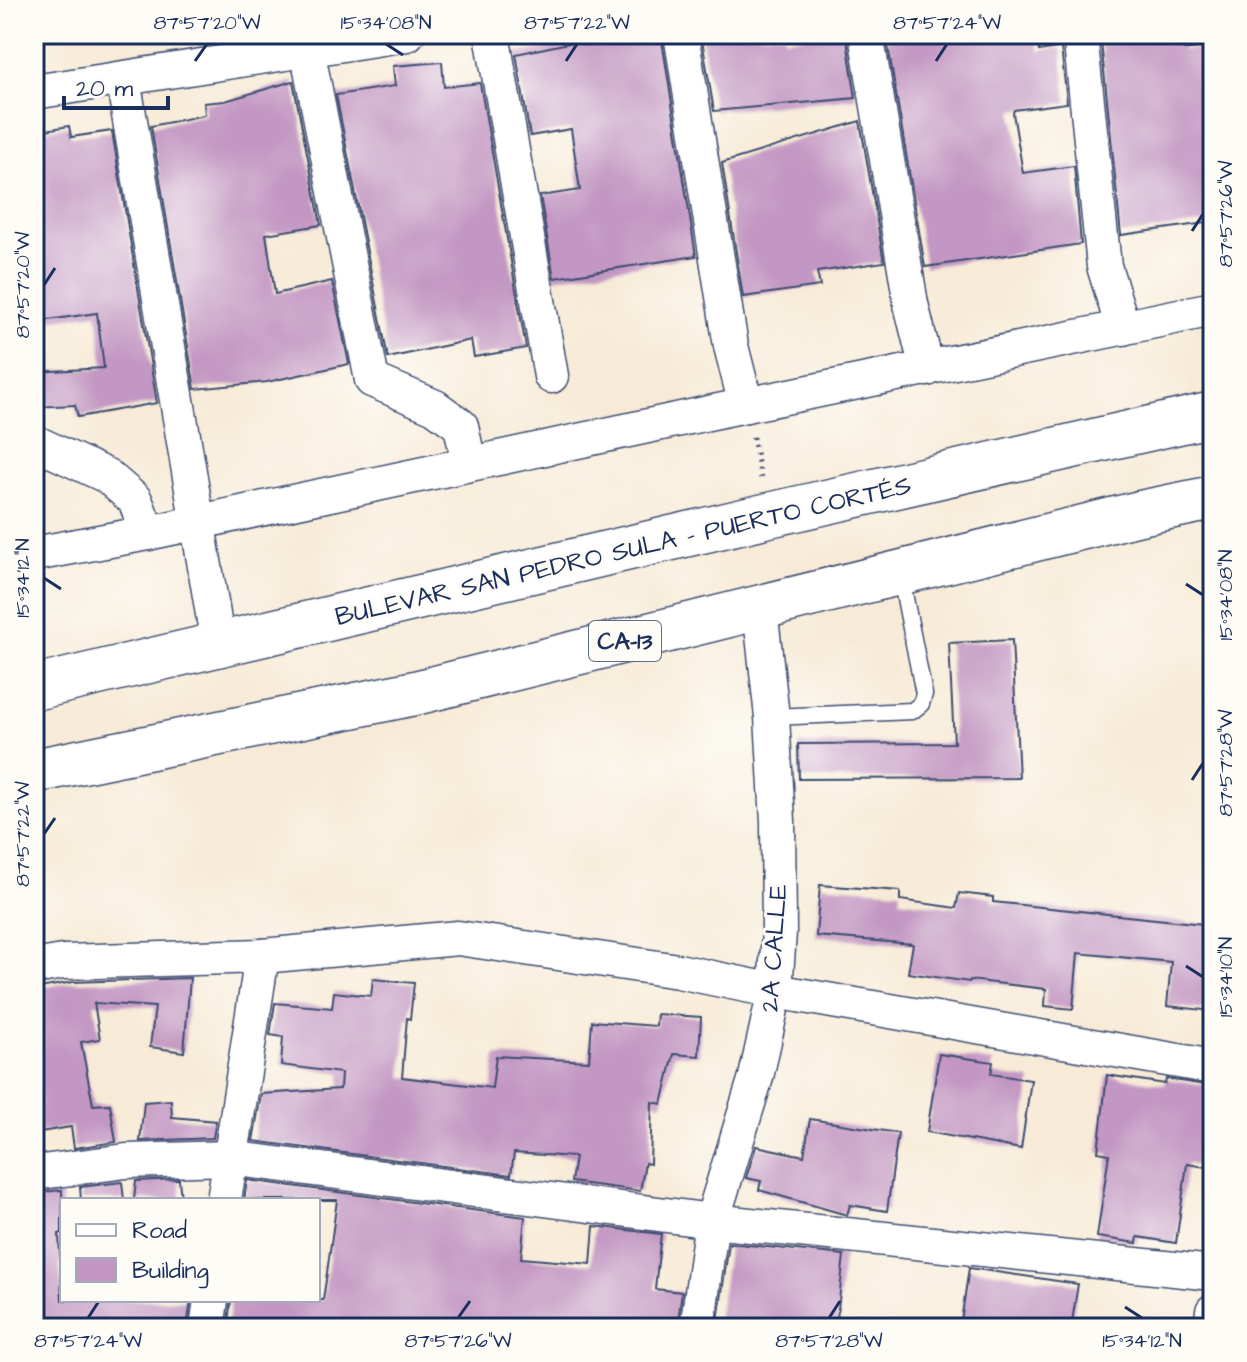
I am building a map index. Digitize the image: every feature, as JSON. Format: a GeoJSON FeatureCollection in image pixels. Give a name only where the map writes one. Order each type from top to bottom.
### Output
{"type":"FeatureCollection","features":[{"type":"Feature","properties":{"kind":"highway","name":"BULEVAR SAN PEDRO SULA - PUERTO CORTÉS"},"geometry":{"type":"LineString","coordinates":[[34,688],[1213,414]]}},
{"type":"Feature","properties":{"kind":"highway","name":"CA-13"},"geometry":{"type":"LineString","coordinates":[[34,771],[415,693],[1140,513],[1213,498]]}},
{"type":"Feature","properties":{"kind":"street"},"geometry":{"type":"LineString","coordinates":[[34,92],[123,79],[293,45],[407,34]]}},
{"type":"Feature","properties":{"kind":"street"},"geometry":{"type":"LineString","coordinates":[[492,34],[551,376]]}},
{"type":"Feature","properties":{"kind":"street"},"geometry":{"type":"LineString","coordinates":[[681,34],[731,346],[746,405]]}},
{"type":"Feature","properties":{"kind":"street"},"geometry":{"type":"LineString","coordinates":[[866,34],[911,304],[927,369]]}},
{"type":"Feature","properties":{"kind":"street"},"geometry":{"type":"LineString","coordinates":[[1080,34],[1104,266],[1123,328]]}},
{"type":"Feature","properties":{"kind":"street"},"geometry":{"type":"LineString","coordinates":[[293,45],[372,380],[435,407],[461,426],[469,464]]}},
{"type":"Feature","properties":{"kind":"street"},"geometry":{"type":"LineString","coordinates":[[123,79],[218,644]]}},
{"type":"Feature","properties":{"kind":"street"},"geometry":{"type":"LineString","coordinates":[[34,554],[148,533],[1213,309]]}},
{"type":"Feature","properties":{"kind":"street"},"geometry":{"type":"LineString","coordinates":[[34,442],[107,476],[135,500],[148,533]]}},
{"type":"Feature","properties":{"kind":"street","name":"2A CALLE"},"geometry":{"type":"LineString","coordinates":[[697,1328],[712,1221],[756,1077],[775,991],[779,932],[778,821],[772,717],[760,608]]}},
{"type":"Feature","properties":{"kind":"street"},"geometry":{"type":"LineString","coordinates":[[34,967],[63,962],[262,956],[458,938],[678,971],[775,991],[1213,1067]]}},
{"type":"Feature","properties":{"kind":"street"},"geometry":{"type":"LineString","coordinates":[[224,1198],[262,956]]}},
{"type":"Feature","properties":{"kind":"street"},"geometry":{"type":"LineString","coordinates":[[34,1173],[126,1161],[230,1158],[712,1221],[1213,1273]]}},
{"type":"Feature","properties":{"kind":"street"},"geometry":{"type":"LineString","coordinates":[[207,1328],[211,1302]]}},
{"type":"Feature","properties":{"kind":"street"},"geometry":{"type":"LineString","coordinates":[[1211,1328],[1213,1311]]}},
{"type":"Feature","properties":{"kind":"lane"},"geometry":{"type":"LineString","coordinates":[[772,717],[912,711],[921,704],[924,694],[900,572]]}},
{"type":"Feature","properties":{"kind":"path"},"geometry":{"type":"LineString","coordinates":[[746,405],[769,515]]}},
{"type":"Feature","properties":{"kind":"building"},"geometry":{"type":"Polygon","coordinates":[[[661,34],[696,256],[554,278],[540,196],[580,190],[571,129],[530,136],[516,54],[583,40],[584,45],[613,37],[614,40],[661,34]]]}},
{"type":"Feature","properties":{"kind":"building"},"geometry":{"type":"Polygon","coordinates":[[[701,34],[784,34],[785,39],[846,34],[856,98],[714,111],[701,34]]]}},
{"type":"Feature","properties":{"kind":"building"},"geometry":{"type":"Polygon","coordinates":[[[886,34],[1036,34],[1039,51],[1061,47],[1067,103],[1014,110],[1013,113],[1023,173],[1074,166],[1081,244],[925,267],[886,34]]]}},
{"type":"Feature","properties":{"kind":"building"},"geometry":{"type":"Polygon","coordinates":[[[1153,34],[1181,34],[1184,50],[1213,46],[1213,222],[1121,235],[1101,42],[1153,34]]]}},
{"type":"Feature","properties":{"kind":"building"},"geometry":{"type":"Polygon","coordinates":[[[442,62],[444,87],[480,83],[526,348],[474,357],[471,340],[388,358],[336,95],[395,86],[393,66],[442,62]]]}},
{"type":"Feature","properties":{"kind":"building"},"geometry":{"type":"Polygon","coordinates":[[[293,81],[321,225],[266,234],[275,294],[332,281],[349,364],[267,382],[195,389],[151,126],[205,115],[204,103],[225,101],[293,81]]]}},
{"type":"Feature","properties":{"kind":"building"},"geometry":{"type":"Polygon","coordinates":[[[860,121],[884,262],[817,272],[820,286],[743,297],[722,163],[860,121]]]}},
{"type":"Feature","properties":{"kind":"building"},"geometry":{"type":"Polygon","coordinates":[[[69,126],[71,137],[112,131],[157,403],[78,417],[75,405],[34,407],[34,372],[104,368],[97,313],[34,322],[34,132],[69,126]]]}},
{"type":"Feature","properties":{"kind":"building"},"geometry":{"type":"Polygon","coordinates":[[[1012,640],[1019,778],[799,779],[798,744],[954,743],[949,643],[1012,640]]]}},
{"type":"Feature","properties":{"kind":"building"},"geometry":{"type":"Polygon","coordinates":[[[820,885],[900,891],[900,900],[956,908],[959,893],[993,897],[993,902],[1213,925],[1213,1011],[1167,1006],[1171,962],[1078,953],[1073,1009],[1045,1006],[1046,989],[908,973],[913,944],[816,936],[820,885]]]}},
{"type":"Feature","properties":{"kind":"building"},"geometry":{"type":"Polygon","coordinates":[[[190,978],[184,1052],[150,1047],[155,1007],[94,1003],[100,1039],[81,1042],[93,1105],[110,1104],[116,1142],[74,1148],[71,1127],[34,1133],[34,989],[73,982],[190,978]]]}},
{"type":"Feature","properties":{"kind":"building"},"geometry":{"type":"Polygon","coordinates":[[[373,979],[414,983],[410,1019],[407,1018],[402,1077],[492,1088],[496,1056],[589,1061],[592,1021],[656,1026],[657,1014],[701,1017],[699,1056],[674,1054],[662,1104],[652,1102],[650,1164],[645,1163],[640,1191],[571,1182],[575,1157],[514,1153],[511,1175],[253,1141],[261,1094],[340,1089],[341,1073],[281,1065],[283,1037],[270,1035],[275,1003],[332,1008],[334,992],[371,996],[373,979]]]}},
{"type":"Feature","properties":{"kind":"building"},"geometry":{"type":"Polygon","coordinates":[[[939,1054],[993,1062],[991,1074],[1031,1080],[1021,1149],[927,1132],[939,1054]]]}},
{"type":"Feature","properties":{"kind":"building"},"geometry":{"type":"Polygon","coordinates":[[[1107,1075],[1165,1084],[1166,1079],[1213,1086],[1213,1168],[1187,1164],[1176,1243],[1138,1237],[1137,1243],[1097,1237],[1109,1154],[1098,1152],[1107,1075]]]}},
{"type":"Feature","properties":{"kind":"building"},"geometry":{"type":"Polygon","coordinates":[[[171,1100],[172,1117],[216,1121],[213,1138],[140,1141],[144,1102],[171,1100]]]}},
{"type":"Feature","properties":{"kind":"building"},"geometry":{"type":"Polygon","coordinates":[[[810,1119],[898,1133],[887,1211],[850,1205],[847,1215],[759,1190],[761,1181],[746,1178],[756,1146],[804,1156],[810,1119]]]}},
{"type":"Feature","properties":{"kind":"building"},"geometry":{"type":"Polygon","coordinates":[[[179,1179],[181,1198],[134,1198],[136,1181],[179,1179]]]}},
{"type":"Feature","properties":{"kind":"building"},"geometry":{"type":"Polygon","coordinates":[[[247,1180],[525,1217],[521,1258],[591,1264],[594,1226],[661,1234],[655,1289],[682,1292],[677,1328],[227,1328],[231,1302],[323,1300],[337,1200],[244,1198],[247,1180]]]}},
{"type":"Feature","properties":{"kind":"building"},"geometry":{"type":"Polygon","coordinates":[[[122,1182],[124,1198],[81,1198],[80,1187],[122,1182]]]}},
{"type":"Feature","properties":{"kind":"building"},"geometry":{"type":"Polygon","coordinates":[[[62,1190],[60,1302],[191,1302],[187,1328],[34,1328],[34,1193],[62,1190]]]}},
{"type":"Feature","properties":{"kind":"building"},"geometry":{"type":"Polygon","coordinates":[[[729,1243],[844,1255],[836,1328],[717,1328],[729,1243]]]}},
{"type":"Feature","properties":{"kind":"building"},"geometry":{"type":"Polygon","coordinates":[[[969,1268],[1078,1284],[1071,1328],[960,1328],[969,1268]]]}}]}
